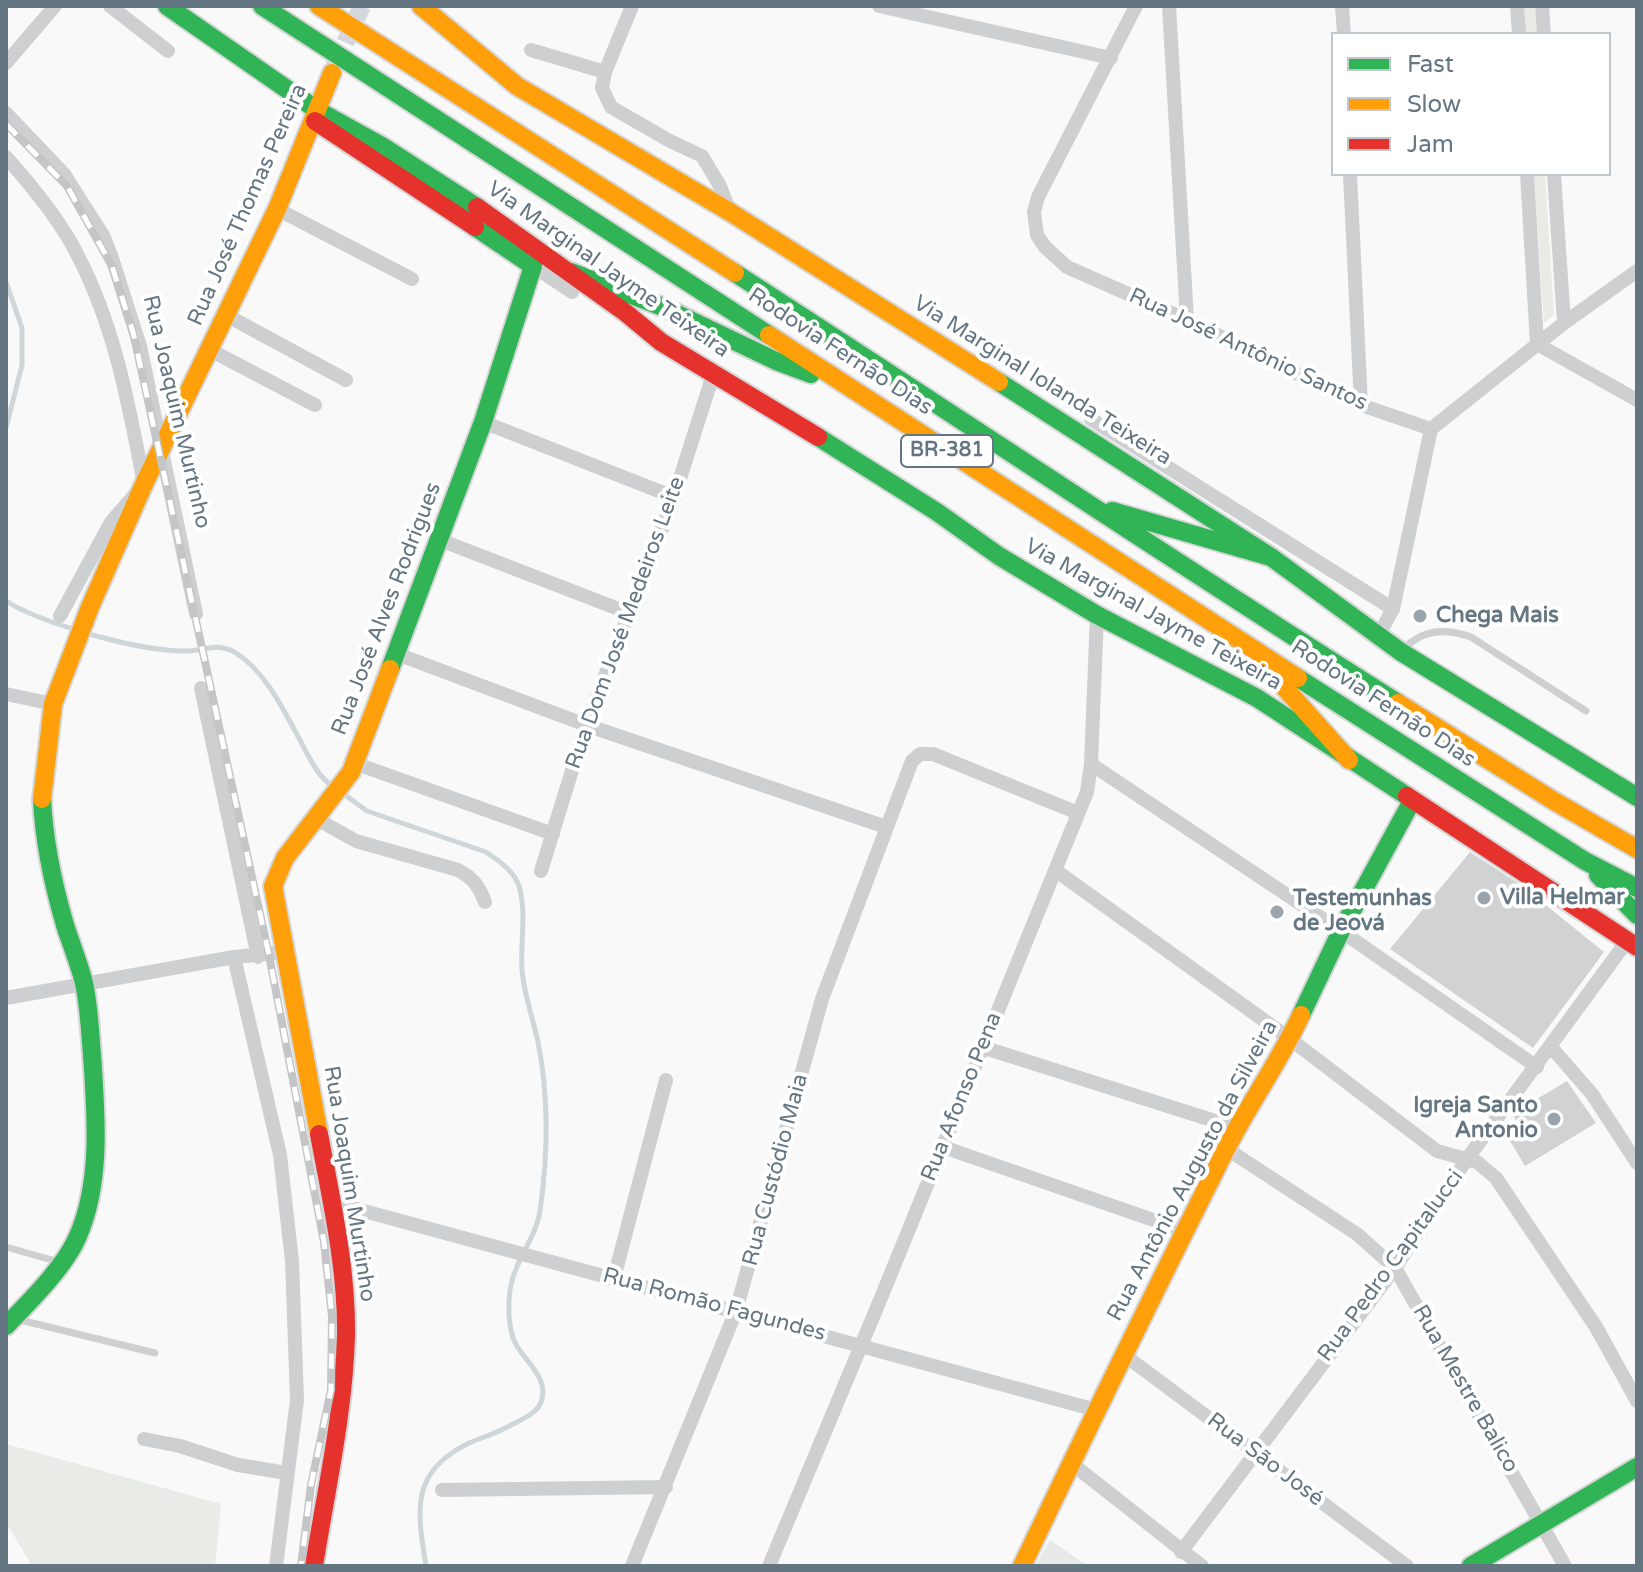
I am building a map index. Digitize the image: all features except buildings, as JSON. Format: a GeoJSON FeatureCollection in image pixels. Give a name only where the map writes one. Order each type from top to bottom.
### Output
{"type":"FeatureCollection","features":[{"type":"Feature","properties":{"kind":"main road","name":"Via Marginal Jayme Teixeira"},"geometry":{"type":"LineString","coordinates":[[167,6],[315,114],[382,146],[481,210],[571,272],[661,342],[819,438],[937,512],[999,556],[1097,615],[1257,698],[1632,944]]}},
{"type":"Feature","properties":{"kind":"main road","name":"Rodovia Fernão Dias"},"geometry":{"type":"LineString","coordinates":[[262,6],[1246,645],[1585,861],[1637,888]]}},
{"type":"Feature","properties":{"kind":"main road","name":"Rodovia Fernão Dias"},"geometry":{"type":"LineString","coordinates":[[319,6],[943,407],[1203,580],[1554,801],[1637,849]]}},
{"type":"Feature","properties":{"kind":"main road","name":"Via Marginal Iolanda Teixeira"},"geometry":{"type":"LineString","coordinates":[[421,6],[517,86],[730,212],[1271,557],[1401,652],[1637,797]]}},
{"type":"Feature","properties":{"kind":"main road","name":"Rua José Thomas Pereira"},"geometry":{"type":"LineString","coordinates":[[10,1322],[41,1289],[77,1239],[85,1217],[95,1148],[93,1068],[84,983],[64,921],[44,840],[42,792],[53,704],[90,607],[144,484],[277,209],[332,73]]}},
{"type":"Feature","properties":{"kind":"main road"},"geometry":{"type":"LineString","coordinates":[[315,114],[533,266]]}},
{"type":"Feature","properties":{"kind":"main road","name":"Rua José Alves Rodrigues"},"geometry":{"type":"LineString","coordinates":[[287,952],[273,886],[285,858],[352,767],[483,422],[533,266]]}},
{"type":"Feature","properties":{"kind":"main road"},"geometry":{"type":"LineString","coordinates":[[571,272],[663,307],[776,361],[850,388]]}},
{"type":"Feature","properties":{"kind":"main road"},"geometry":{"type":"LineString","coordinates":[[1086,504],[1271,557]]}},
{"type":"Feature","properties":{"kind":"main road"},"geometry":{"type":"LineString","coordinates":[[1246,645],[1349,760]]}},
{"type":"Feature","properties":{"kind":"main road","name":"Rua Antônio Augusto da Silveira"},"geometry":{"type":"LineString","coordinates":[[1022,1566],[1123,1354],[1237,1128],[1290,1039],[1341,931],[1412,801]]}},
{"type":"Feature","properties":{"kind":"main road"},"geometry":{"type":"LineString","coordinates":[[1585,861],[1637,915]]}},
{"type":"Feature","properties":{"kind":"main road","name":"Rua Joaquim Murtinho"},"geometry":{"type":"LineString","coordinates":[[287,952],[331,1202],[345,1301],[346,1336],[337,1425],[314,1566]]}},
{"type":"Feature","properties":{"kind":"main road"},"geometry":{"type":"LineString","coordinates":[[1471,1566],[1637,1467]]}},
{"type":"Feature","properties":{"kind":"street"},"geometry":{"type":"LineString","coordinates":[[6,63],[55,6]]}},
{"type":"Feature","properties":{"kind":"street"},"geometry":{"type":"LineString","coordinates":[[110,6],[168,51]]}},
{"type":"Feature","properties":{"kind":"street"},"geometry":{"type":"LineString","coordinates":[[632,6],[605,72],[602,88],[611,107],[702,156],[720,186],[730,212]]}},
{"type":"Feature","properties":{"kind":"street"},"geometry":{"type":"LineString","coordinates":[[879,6],[1111,58],[1136,6]]}},
{"type":"Feature","properties":{"kind":"street"},"geometry":{"type":"LineString","coordinates":[[1169,6],[1187,320]]}},
{"type":"Feature","properties":{"kind":"street"},"geometry":{"type":"LineString","coordinates":[[1342,6],[1344,32]]}},
{"type":"Feature","properties":{"kind":"street"},"geometry":{"type":"LineString","coordinates":[[1517,6],[1519,32]]}},
{"type":"Feature","properties":{"kind":"street"},"geometry":{"type":"LineString","coordinates":[[1542,6],[1544,32]]}},
{"type":"Feature","properties":{"kind":"street"},"geometry":{"type":"LineString","coordinates":[[531,50],[605,72]]}},
{"type":"Feature","properties":{"kind":"street","name":"Rua José Antônio Santos"},"geometry":{"type":"LineString","coordinates":[[1111,58],[1035,204],[1034,224],[1045,247],[1067,267],[1187,320],[1361,405],[1431,429]]}},
{"type":"Feature","properties":{"kind":"street","name":"Rua Joaquim Murtinho"},"geometry":{"type":"LineString","coordinates":[[6,113],[64,174],[104,237],[140,346],[196,614]]}},
{"type":"Feature","properties":{"kind":"street","name":"Rua Joaquim Murtinho"},"geometry":{"type":"LineString","coordinates":[[6,157],[63,231],[91,282],[116,352],[144,484]]}},
{"type":"Feature","properties":{"kind":"street"},"geometry":{"type":"LineString","coordinates":[[1350,176],[1361,405]]}},
{"type":"Feature","properties":{"kind":"street"},"geometry":{"type":"LineString","coordinates":[[1527,176],[1537,344]]}},
{"type":"Feature","properties":{"kind":"street"},"geometry":{"type":"LineString","coordinates":[[1554,176],[1564,323]]}},
{"type":"Feature","properties":{"kind":"street"},"geometry":{"type":"LineString","coordinates":[[277,209],[412,279]]}},
{"type":"Feature","properties":{"kind":"street"},"geometry":{"type":"LineString","coordinates":[[533,266],[572,292]]}},
{"type":"Feature","properties":{"kind":"street"},"geometry":{"type":"LineString","coordinates":[[1378,636],[1393,609],[1431,429],[1564,323],[1637,271]]}},
{"type":"Feature","properties":{"kind":"street"},"geometry":{"type":"LineString","coordinates":[[226,315],[346,380]]}},
{"type":"Feature","properties":{"kind":"street"},"geometry":{"type":"LineString","coordinates":[[1537,344],[1637,400]]}},
{"type":"Feature","properties":{"kind":"street"},"geometry":{"type":"LineString","coordinates":[[210,350],[315,405]]}},
{"type":"Feature","properties":{"kind":"street","name":"Rua Dom José Medeiros Leite"},"geometry":{"type":"LineString","coordinates":[[541,871],[586,725],[674,497],[713,375]]}},
{"type":"Feature","properties":{"kind":"street"},"geometry":{"type":"LineString","coordinates":[[1091,419],[1393,609]]}},
{"type":"Feature","properties":{"kind":"street"},"geometry":{"type":"LineString","coordinates":[[483,422],[674,497]]}},
{"type":"Feature","properties":{"kind":"street","name":"Rua José Thomas Pereira"},"geometry":{"type":"LineString","coordinates":[[60,616],[111,522],[144,484]]}},
{"type":"Feature","properties":{"kind":"street"},"geometry":{"type":"LineString","coordinates":[[440,540],[629,613]]}},
{"type":"Feature","properties":{"kind":"street","name":"Rua Afonso Pena"},"geometry":{"type":"LineString","coordinates":[[769,1566],[1087,792],[1091,764],[1097,615]]}},
{"type":"Feature","properties":{"kind":"street"},"geometry":{"type":"LineString","coordinates":[[397,654],[586,725],[886,827]]}},
{"type":"Feature","properties":{"kind":"street"},"geometry":{"type":"LineString","coordinates":[[201,688],[258,957]]}},
{"type":"Feature","properties":{"kind":"street"},"geometry":{"type":"LineString","coordinates":[[6,694],[53,704]]}},
{"type":"Feature","properties":{"kind":"street","name":"Rua Custódio Maia"},"geometry":{"type":"LineString","coordinates":[[632,1566],[736,1311],[822,999],[907,770],[920,754],[933,754],[1078,813]]}},
{"type":"Feature","properties":{"kind":"street"},"geometry":{"type":"LineString","coordinates":[[1091,764],[1537,1067]]}},
{"type":"Feature","properties":{"kind":"street"},"geometry":{"type":"LineString","coordinates":[[352,767],[553,834]]}},
{"type":"Feature","properties":{"kind":"street"},"geometry":{"type":"LineString","coordinates":[[315,818],[356,841],[458,870],[471,877],[485,902]]}},
{"type":"Feature","properties":{"kind":"street"},"geometry":{"type":"LineString","coordinates":[[1055,870],[1290,1039],[1437,1151],[1486,1167],[1596,1327],[1637,1401]]}},
{"type":"Feature","properties":{"kind":"street","name":"Rua Pedro Capitalucci"},"geometry":{"type":"LineString","coordinates":[[1181,1552],[1395,1268],[1467,1159],[1632,944]]}},
{"type":"Feature","properties":{"kind":"street"},"geometry":{"type":"LineString","coordinates":[[6,998],[234,957],[287,952]]}},
{"type":"Feature","properties":{"kind":"street"},"geometry":{"type":"LineString","coordinates":[[234,957],[280,1155],[292,1261],[297,1400],[276,1566]]}},
{"type":"Feature","properties":{"kind":"street"},"geometry":{"type":"LineString","coordinates":[[982,1047],[1237,1128]]}},
{"type":"Feature","properties":{"kind":"street"},"geometry":{"type":"LineString","coordinates":[[1551,1047],[1592,1094],[1637,1163]]}},
{"type":"Feature","properties":{"kind":"street"},"geometry":{"type":"LineString","coordinates":[[614,1278],[666,1080]]}},
{"type":"Feature","properties":{"kind":"street"},"geometry":{"type":"LineString","coordinates":[[943,1147],[1185,1231]]}},
{"type":"Feature","properties":{"kind":"street","name":"Rua Mestre Balico"},"geometry":{"type":"LineString","coordinates":[[1227,1149],[1357,1234],[1395,1268],[1565,1566]]}},
{"type":"Feature","properties":{"kind":"street","name":"Rua Romão Fagundes"},"geometry":{"type":"LineString","coordinates":[[331,1202],[1096,1410]]}},
{"type":"Feature","properties":{"kind":"street","name":"Rua São José"},"geometry":{"type":"LineString","coordinates":[[1123,1354],[1407,1566]]}},
{"type":"Feature","properties":{"kind":"street"},"geometry":{"type":"LineString","coordinates":[[144,1439],[180,1446],[238,1465],[287,1473]]}},
{"type":"Feature","properties":{"kind":"street"},"geometry":{"type":"LineString","coordinates":[[1071,1463],[1202,1566]]}},
{"type":"Feature","properties":{"kind":"street"},"geometry":{"type":"LineString","coordinates":[[442,1490],[666,1487]]}},
{"type":"Feature","properties":{"kind":"lane"},"geometry":{"type":"LineString","coordinates":[[1401,652],[1417,637],[1442,631],[1456,632],[1471,637],[1586,711]]}},
{"type":"Feature","properties":{"kind":"lane"},"geometry":{"type":"LineString","coordinates":[[6,1247],[61,1262]]}},
{"type":"Feature","properties":{"kind":"lane"},"geometry":{"type":"LineString","coordinates":[[10,1322],[155,1353]]}},
{"type":"Feature","properties":{"kind":"shaded area"},"geometry":{"type":"Polygon","coordinates":[[[1523,6],[1535,6],[1537,32],[1525,32],[1523,6]]]}},
{"type":"Feature","properties":{"kind":"shaded area"},"geometry":{"type":"Polygon","coordinates":[[[1534,176],[1545,176],[1554,315],[1544,323],[1534,176]]]}},
{"type":"Feature","properties":{"kind":"shaded area"},"geometry":{"type":"Polygon","coordinates":[[[6,1444],[221,1504],[215,1566],[32,1566],[6,1522],[6,1444]]]}},
{"type":"Feature","properties":{"kind":"shaded area"},"geometry":{"type":"Polygon","coordinates":[[[1050,1540],[1088,1566],[1035,1566],[1050,1540]]]}},
{"type":"Feature","properties":{"kind":"waterway"},"geometry":{"type":"LineString","coordinates":[[6,282],[22,328],[22,365],[6,428]]}},
{"type":"Feature","properties":{"kind":"waterway"},"geometry":{"type":"LineString","coordinates":[[6,601],[58,624],[122,642],[176,651],[223,648],[236,653],[265,681],[314,766],[332,786]]}},
{"type":"Feature","properties":{"kind":"waterway"},"geometry":{"type":"LineString","coordinates":[[341,792],[367,811],[486,852],[513,875],[519,886],[523,907],[523,979],[544,1084],[546,1147],[540,1211],[512,1280],[509,1308],[513,1338],[542,1384],[541,1402],[529,1415],[469,1443],[436,1467],[427,1480],[420,1510],[426,1566]]}},
{"type":"Feature","properties":{"kind":"tunnel"},"geometry":{"type":"LineString","coordinates":[[334,67],[362,6]]}},
{"type":"Feature","properties":{"kind":"railway"},"geometry":{"type":"LineString","coordinates":[[6,124],[67,186],[112,266],[133,332],[269,955],[324,1242],[332,1316],[331,1390],[311,1485],[301,1566]]}},
{"type":"Feature","properties":{"kind":"traffic: fast"},"geometry":{"type":"LineString","coordinates":[[167,6],[317,110],[382,146],[477,207]]}},
{"type":"Feature","properties":{"kind":"traffic: fast"},"geometry":{"type":"LineString","coordinates":[[262,6],[769,335]]}},
{"type":"Feature","properties":{"kind":"traffic: fast"},"geometry":{"type":"LineString","coordinates":[[390,669],[483,422],[533,266],[475,227]]}},
{"type":"Feature","properties":{"kind":"traffic: fast"},"geometry":{"type":"LineString","coordinates":[[571,272],[663,307],[776,361],[811,374]]}},
{"type":"Feature","properties":{"kind":"traffic: fast"},"geometry":{"type":"LineString","coordinates":[[735,273],[1398,703]]}},
{"type":"Feature","properties":{"kind":"traffic: fast"},"geometry":{"type":"LineString","coordinates":[[999,382],[1271,557],[1401,652],[1637,797]]}},
{"type":"Feature","properties":{"kind":"traffic: fast"},"geometry":{"type":"LineString","coordinates":[[818,437],[937,512],[999,556],[1097,615],[1257,698],[1407,796]]}},
{"type":"Feature","properties":{"kind":"traffic: fast"},"geometry":{"type":"LineString","coordinates":[[1112,511],[1271,557]]}},
{"type":"Feature","properties":{"kind":"traffic: fast"},"geometry":{"type":"LineString","coordinates":[[1298,678],[1585,861],[1637,888]]}},
{"type":"Feature","properties":{"kind":"traffic: fast"},"geometry":{"type":"LineString","coordinates":[[6,1326],[46,1284],[72,1248],[86,1215],[96,1147],[87,1001],[53,878],[42,799]]}},
{"type":"Feature","properties":{"kind":"traffic: fast"},"geometry":{"type":"LineString","coordinates":[[1301,1015],[1341,931],[1412,801]]}},
{"type":"Feature","properties":{"kind":"traffic: fast"},"geometry":{"type":"LineString","coordinates":[[1598,875],[1637,915]]}},
{"type":"Feature","properties":{"kind":"traffic: fast"},"geometry":{"type":"LineString","coordinates":[[1471,1566],[1637,1467]]}},
{"type":"Feature","properties":{"kind":"traffic: slow"},"geometry":{"type":"LineString","coordinates":[[319,6],[735,273]]}},
{"type":"Feature","properties":{"kind":"traffic: slow"},"geometry":{"type":"LineString","coordinates":[[421,6],[517,86],[730,212],[999,382]]}},
{"type":"Feature","properties":{"kind":"traffic: slow"},"geometry":{"type":"LineString","coordinates":[[42,799],[53,704],[90,607],[144,484],[277,209],[332,73]]}},
{"type":"Feature","properties":{"kind":"traffic: slow"},"geometry":{"type":"LineString","coordinates":[[769,335],[1298,678]]}},
{"type":"Feature","properties":{"kind":"traffic: slow"},"geometry":{"type":"LineString","coordinates":[[1267,668],[1349,760]]}},
{"type":"Feature","properties":{"kind":"traffic: slow"},"geometry":{"type":"LineString","coordinates":[[319,1134],[273,886],[285,858],[351,772],[390,669]]}},
{"type":"Feature","properties":{"kind":"traffic: slow"},"geometry":{"type":"LineString","coordinates":[[1398,703],[1637,849]]}},
{"type":"Feature","properties":{"kind":"traffic: slow"},"geometry":{"type":"LineString","coordinates":[[1022,1566],[1227,1147],[1301,1015]]}},
{"type":"Feature","properties":{"kind":"traffic: jam"},"geometry":{"type":"LineString","coordinates":[[315,121],[475,227]]}},
{"type":"Feature","properties":{"kind":"traffic: jam"},"geometry":{"type":"LineString","coordinates":[[477,207],[626,313],[661,342],[818,437]]}},
{"type":"Feature","properties":{"kind":"traffic: jam"},"geometry":{"type":"LineString","coordinates":[[1407,796],[1637,947]]}},
{"type":"Feature","properties":{"kind":"traffic: jam"},"geometry":{"type":"LineString","coordinates":[[314,1566],[338,1422],[346,1335],[341,1259],[319,1134]]}},
{"type":"Feature","properties":{"kind":"place","name":"Chega Mais"},"geometry":{"type":"Point","coordinates":[1420,616]}},
{"type":"Feature","properties":{"kind":"place","name":"Villa Helmar"},"geometry":{"type":"Point","coordinates":[1484,898]}},
{"type":"Feature","properties":{"kind":"place","name":"Testemunhas de Jeová"},"geometry":{"type":"Point","coordinates":[1277,912]}},
{"type":"Feature","properties":{"kind":"place","name":"Igreja Santo Antonio"},"geometry":{"type":"Point","coordinates":[1554,1119]}}]}
